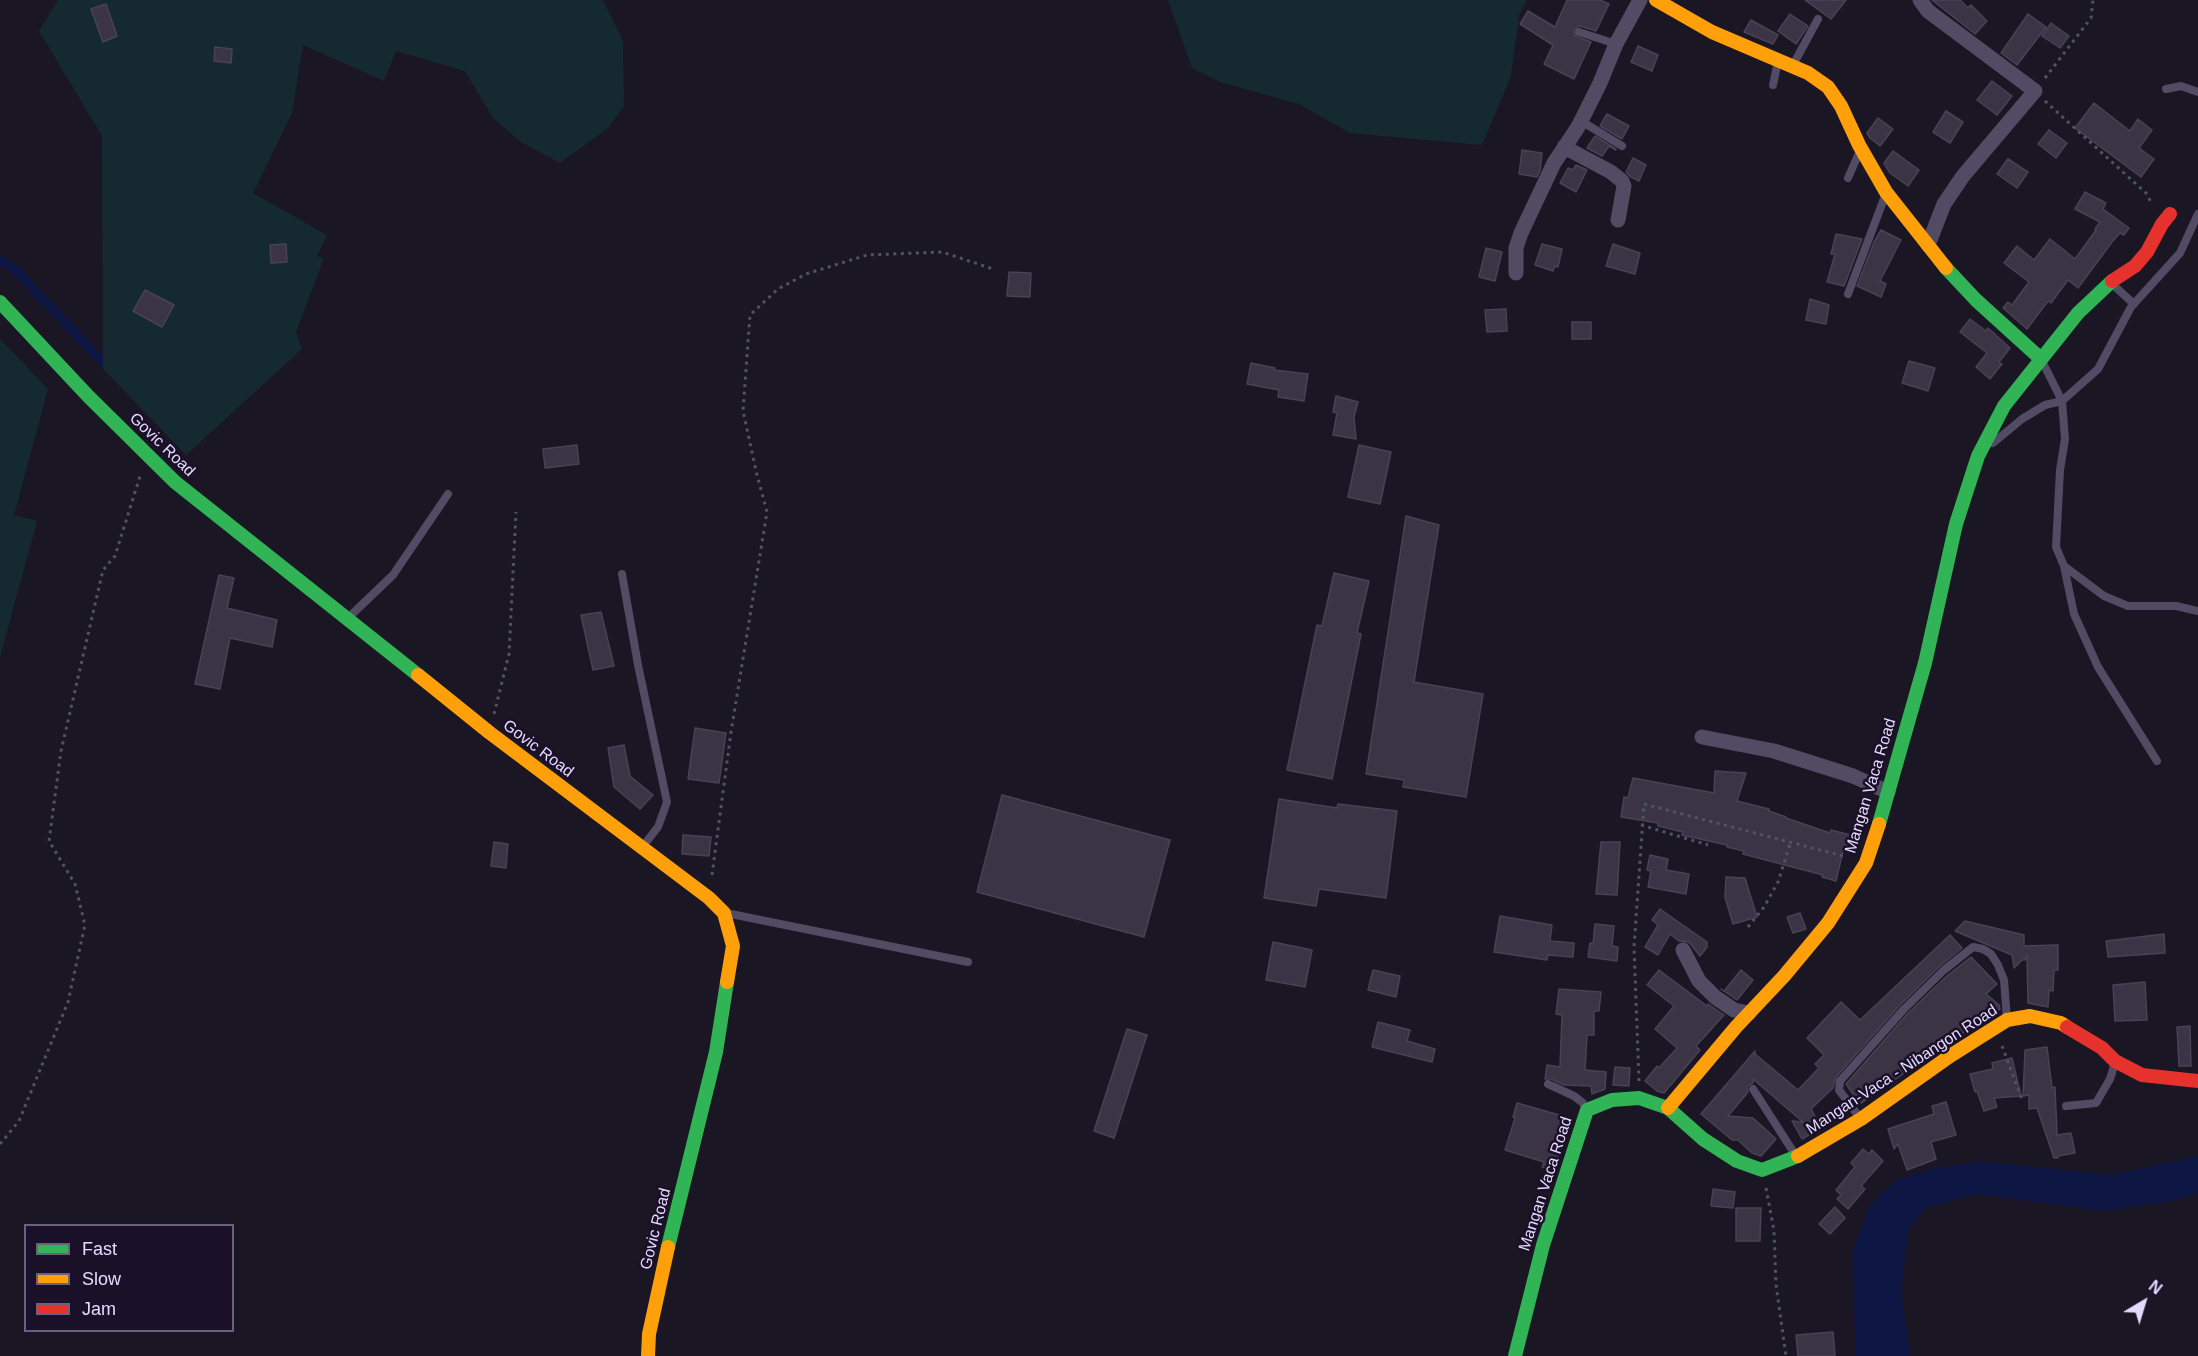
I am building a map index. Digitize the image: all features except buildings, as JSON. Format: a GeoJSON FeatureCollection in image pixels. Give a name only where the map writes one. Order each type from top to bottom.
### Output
{"type":"FeatureCollection","features":[{"type":"Feature","properties":{"kind":"street"},"geometry":{"type":"LineString","coordinates":[[1516,273],[1516,248],[1521,233],[1554,163],[1581,121],[1616,44],[1640,0]]}},
{"type":"Feature","properties":{"kind":"street"},"geometry":{"type":"LineString","coordinates":[[1656,0],[1712,32],[1808,73],[1828,87],[1841,106],[1861,149],[1886,192],[1948,271],[1976,300],[2041,359]]}},
{"type":"Feature","properties":{"kind":"street"},"geometry":{"type":"LineString","coordinates":[[1920,0],[1928,11],[2035,91],[1963,176],[1944,204],[1928,245]]}},
{"type":"Feature","properties":{"kind":"street"},"geometry":{"type":"LineString","coordinates":[[1564,147],[1611,172],[1622,181],[1624,186],[1618,220]]}},
{"type":"Feature","properties":{"kind":"street","name":"Mangan Vaca Road"},"geometry":{"type":"LineString","coordinates":[[1515,1356],[1542,1245],[1587,1110],[1612,1100],[1639,1098],[1668,1108],[1828,923],[1866,863],[1925,663],[1956,524],[1978,456],[2004,406],[2041,359],[2078,313],[2110,282],[2135,266],[2147,252],[2166,219]]}},
{"type":"Feature","properties":{"kind":"street","name":"Govic Road"},"geometry":{"type":"LineString","coordinates":[[0,302],[88,396],[175,482],[346,620],[641,849],[709,898],[724,913],[733,946],[716,1052],[663,1266],[649,1334],[648,1356]]}},
{"type":"Feature","properties":{"kind":"street"},"geometry":{"type":"LineString","coordinates":[[1702,737],[1774,752],[1853,776],[1888,792]]}},
{"type":"Feature","properties":{"kind":"street"},"geometry":{"type":"LineString","coordinates":[[1683,950],[1699,981],[1715,998],[1734,1010],[1749,1013]]}},
{"type":"Feature","properties":{"kind":"street","name":"Mangan-Vaca - Nibangon Road"},"geometry":{"type":"LineString","coordinates":[[1762,1170],[1797,1157],[1861,1119],[2001,1023],[2030,1016],[2061,1023],[2102,1048],[2115,1061],[2142,1075],[2198,1081]]}},
{"type":"Feature","properties":{"kind":"street"},"geometry":{"type":"LineString","coordinates":[[1668,1108],[1703,1139],[1737,1161],[1762,1170]]}},
{"type":"Feature","properties":{"kind":"lane"},"geometry":{"type":"LineString","coordinates":[[1792,66],[1818,19]]}},
{"type":"Feature","properties":{"kind":"lane"},"geometry":{"type":"LineString","coordinates":[[1579,32],[1616,44]]}},
{"type":"Feature","properties":{"kind":"lane"},"geometry":{"type":"LineString","coordinates":[[1773,85],[1779,60]]}},
{"type":"Feature","properties":{"kind":"lane"},"geometry":{"type":"LineString","coordinates":[[2166,89],[2181,86],[2198,92]]}},
{"type":"Feature","properties":{"kind":"lane"},"geometry":{"type":"LineString","coordinates":[[1581,121],[1622,146]]}},
{"type":"Feature","properties":{"kind":"lane"},"geometry":{"type":"LineString","coordinates":[[1848,178],[1861,149]]}},
{"type":"Feature","properties":{"kind":"lane"},"geometry":{"type":"LineString","coordinates":[[1848,294],[1886,192]]}},
{"type":"Feature","properties":{"kind":"lane"},"geometry":{"type":"LineString","coordinates":[[1978,456],[2022,419],[2045,405],[2062,401],[2098,369],[2134,304],[2180,253],[2198,214]]}},
{"type":"Feature","properties":{"kind":"lane"},"geometry":{"type":"LineString","coordinates":[[2110,282],[2134,304]]}},
{"type":"Feature","properties":{"kind":"lane"},"geometry":{"type":"LineString","coordinates":[[2041,359],[2062,401],[2065,439],[2060,470],[2056,547],[2064,566],[2074,614],[2098,667],[2157,761]]}},
{"type":"Feature","properties":{"kind":"lane"},"geometry":{"type":"LineString","coordinates":[[346,620],[393,575],[448,494]]}},
{"type":"Feature","properties":{"kind":"lane"},"geometry":{"type":"LineString","coordinates":[[2064,566],[2104,596],[2128,606],[2176,606],[2198,611]]}},
{"type":"Feature","properties":{"kind":"lane"},"geometry":{"type":"LineString","coordinates":[[622,574],[638,665],[667,802],[658,827],[641,849]]}},
{"type":"Feature","properties":{"kind":"lane"},"geometry":{"type":"LineString","coordinates":[[724,913],[968,962]]}},
{"type":"Feature","properties":{"kind":"lane"},"geometry":{"type":"LineString","coordinates":[[1861,1119],[1839,1090],[1840,1081],[1904,1009],[1944,970],[1973,947],[1991,954],[2004,980],[2001,1023]]}},
{"type":"Feature","properties":{"kind":"lane"},"geometry":{"type":"LineString","coordinates":[[2066,1106],[2096,1103],[2110,1079],[2115,1061]]}},
{"type":"Feature","properties":{"kind":"lane"},"geometry":{"type":"LineString","coordinates":[[1548,1084],[1574,1096],[1583,1103],[1587,1110]]}},
{"type":"Feature","properties":{"kind":"lane"},"geometry":{"type":"LineString","coordinates":[[1753,1089],[1797,1157]]}},
{"type":"Feature","properties":{"kind":"path"},"geometry":{"type":"LineString","coordinates":[[2093,0],[2091,18],[2035,91],[2146,194],[2166,219]]}},
{"type":"Feature","properties":{"kind":"path"},"geometry":{"type":"LineString","coordinates":[[709,898],[731,732],[767,512],[756,475],[743,411],[750,315],[778,289],[806,274],[867,255],[942,252],[993,269]]}},
{"type":"Feature","properties":{"kind":"path"},"geometry":{"type":"LineString","coordinates":[[0,1144],[19,1121],[68,1002],[85,925],[75,884],[49,841],[61,751],[103,570],[115,556],[148,454]]}},
{"type":"Feature","properties":{"kind":"path"},"geometry":{"type":"LineString","coordinates":[[490,733],[509,654],[516,512]]}},
{"type":"Feature","properties":{"kind":"path"},"geometry":{"type":"LineString","coordinates":[[1639,1098],[1634,947],[1644,804],[1791,841],[1866,863]]}},
{"type":"Feature","properties":{"kind":"path"},"geometry":{"type":"LineString","coordinates":[[1641,825],[1708,845]]}},
{"type":"Feature","properties":{"kind":"path"},"geometry":{"type":"LineString","coordinates":[[1748,927],[1764,907],[1778,882],[1791,841]]}},
{"type":"Feature","properties":{"kind":"path"},"geometry":{"type":"LineString","coordinates":[[2001,1023],[2023,1102]]}},
{"type":"Feature","properties":{"kind":"path"},"geometry":{"type":"LineString","coordinates":[[1762,1170],[1774,1231],[1776,1285],[1786,1356]]}},
{"type":"Feature","properties":{"kind":"shaded area"},"geometry":{"type":"Polygon","coordinates":[[[58,0],[603,0],[623,41],[624,106],[608,128],[560,163],[521,142],[493,118],[465,71],[396,51],[384,81],[303,45],[292,113],[253,193],[327,235],[317,256],[324,258],[296,332],[302,349],[186,455],[103,369],[102,136],[39,31],[58,0]]]}},
{"type":"Feature","properties":{"kind":"shaded area"},"geometry":{"type":"Polygon","coordinates":[[[1168,0],[1527,0],[1519,16],[1511,76],[1482,145],[1350,133],[1299,104],[1220,82],[1192,68],[1168,0]]]}},
{"type":"Feature","properties":{"kind":"shaded area"},"geometry":{"type":"Polygon","coordinates":[[[0,254],[19,267],[103,356],[103,369],[13,274],[0,266],[0,254]]]}},
{"type":"Feature","properties":{"kind":"shaded area"},"geometry":{"type":"Polygon","coordinates":[[[0,339],[48,389],[14,515],[37,521],[0,657],[0,339]]]}},
{"type":"Feature","properties":{"kind":"shaded area"},"geometry":{"type":"Polygon","coordinates":[[[2198,1156],[2198,1193],[2173,1201],[2103,1211],[1977,1194],[1925,1208],[1908,1231],[1901,1292],[1910,1356],[1856,1356],[1852,1252],[1870,1205],[1896,1180],[1927,1170],[1981,1161],[2111,1175],[2198,1156]]]}},
{"type":"Feature","properties":{"kind":"traffic: fast"},"geometry":{"type":"LineString","coordinates":[[1946,268],[1976,300],[2041,359]]}},
{"type":"Feature","properties":{"kind":"traffic: fast"},"geometry":{"type":"LineString","coordinates":[[1879,824],[1925,663],[1956,524],[1978,456],[2004,406],[2078,313],[2112,281]]}},
{"type":"Feature","properties":{"kind":"traffic: fast"},"geometry":{"type":"LineString","coordinates":[[0,302],[88,396],[175,482],[418,675]]}},
{"type":"Feature","properties":{"kind":"traffic: fast"},"geometry":{"type":"LineString","coordinates":[[668,1247],[716,1052],[727,982]]}},
{"type":"Feature","properties":{"kind":"traffic: fast"},"geometry":{"type":"LineString","coordinates":[[1515,1356],[1543,1245],[1587,1110],[1612,1100],[1639,1098],[1668,1108],[1703,1139],[1737,1161],[1762,1170],[1798,1156]]}},
{"type":"Feature","properties":{"kind":"traffic: slow"},"geometry":{"type":"LineString","coordinates":[[1656,0],[1712,32],[1808,73],[1828,87],[1841,106],[1859,145],[1886,192],[1946,268]]}},
{"type":"Feature","properties":{"kind":"traffic: slow"},"geometry":{"type":"LineString","coordinates":[[418,675],[490,733],[709,898],[724,913],[733,946],[727,982]]}},
{"type":"Feature","properties":{"kind":"traffic: slow"},"geometry":{"type":"LineString","coordinates":[[1668,1108],[1828,923],[1866,863],[1879,824]]}},
{"type":"Feature","properties":{"kind":"traffic: slow"},"geometry":{"type":"LineString","coordinates":[[1798,1156],[1861,1119],[1950,1056],[2007,1020],[2030,1016],[2061,1023],[2067,1027]]}},
{"type":"Feature","properties":{"kind":"traffic: slow"},"geometry":{"type":"LineString","coordinates":[[648,1356],[649,1334],[668,1247]]}},
{"type":"Feature","properties":{"kind":"traffic: jam"},"geometry":{"type":"LineString","coordinates":[[2112,281],[2135,266],[2147,252],[2170,214]]}},
{"type":"Feature","properties":{"kind":"traffic: jam"},"geometry":{"type":"LineString","coordinates":[[2067,1027],[2102,1048],[2115,1061],[2142,1075],[2198,1081]]}}]}
